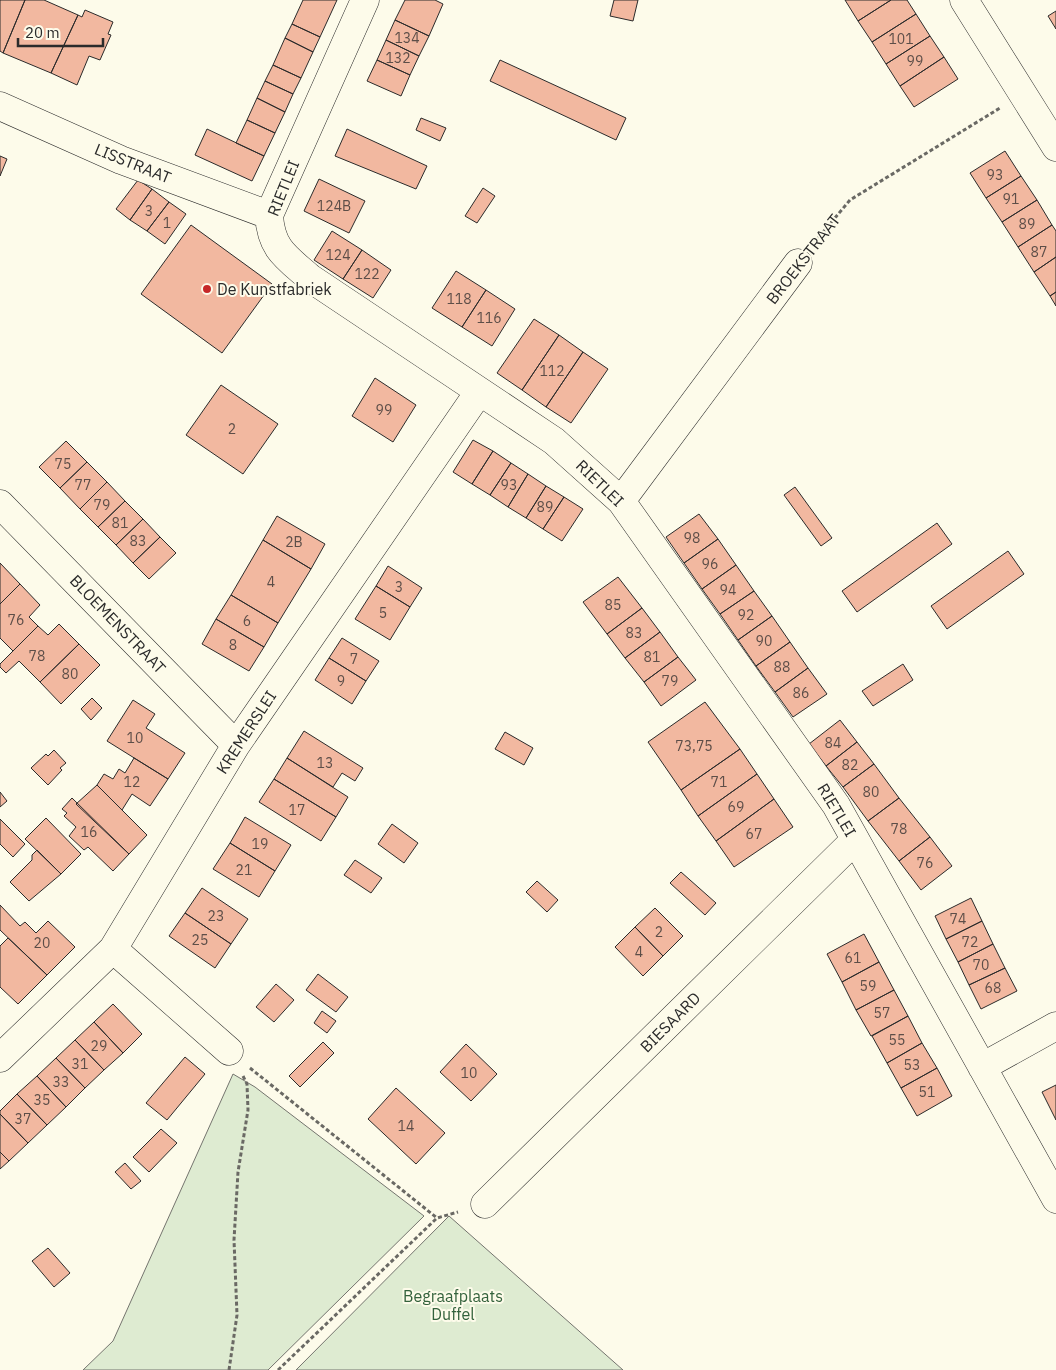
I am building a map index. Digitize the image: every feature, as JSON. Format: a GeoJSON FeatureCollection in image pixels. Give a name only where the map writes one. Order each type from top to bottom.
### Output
{"type":"FeatureCollection","features":[{"type":"Feature","properties":{"kind":"street","name":"RIETLEI"},"geometry":{"type":"LineString","coordinates":[[365,0],[269,215],[270,235],[283,255],[310,278],[554,441],[621,501],[836,805],[1056,1199]]}},
{"type":"Feature","properties":{"kind":"street"},"geometry":{"type":"LineString","coordinates":[[964,0],[1056,147]]}},
{"type":"Feature","properties":{"kind":"street","name":"LISSTRAAT"},"geometry":{"type":"LineString","coordinates":[[0,106],[121,160],[269,215]]}},
{"type":"Feature","properties":{"kind":"street","name":"BROEKSTRAAT"},"geometry":{"type":"LineString","coordinates":[[621,501],[798,263]]}},
{"type":"Feature","properties":{"kind":"street","name":"KREMERSLEI"},"geometry":{"type":"LineString","coordinates":[[0,1058],[113,949],[236,745],[478,392]]}},
{"type":"Feature","properties":{"kind":"street","name":"BLOEMENSTRAAT"},"geometry":{"type":"LineString","coordinates":[[0,504],[236,745]]}},
{"type":"Feature","properties":{"kind":"street","name":"BIESAARD"},"geometry":{"type":"LineString","coordinates":[[485,1204],[855,840]]}},
{"type":"Feature","properties":{"kind":"street"},"geometry":{"type":"LineString","coordinates":[[113,949],[229,1051]]}},
{"type":"Feature","properties":{"kind":"street"},"geometry":{"type":"LineString","coordinates":[[982,1067],[1056,1026]]}},
{"type":"Feature","properties":{"kind":"path","name":"BROEKSTRAAT"},"geometry":{"type":"LineString","coordinates":[[798,263],[850,200],[1022,94]]}},
{"type":"Feature","properties":{"kind":"path"},"geometry":{"type":"LineString","coordinates":[[229,1051],[437,1218]]}},
{"type":"Feature","properties":{"kind":"path"},"geometry":{"type":"LineString","coordinates":[[229,1051],[247,1084],[248,1110],[238,1172],[234,1240],[237,1314],[229,1370]]}},
{"type":"Feature","properties":{"kind":"path"},"geometry":{"type":"LineString","coordinates":[[278,1370],[437,1218],[485,1204]]}},
{"type":"Feature","properties":{"kind":"green space"},"geometry":{"type":"Polygon","coordinates":[[[233,1074],[255,1087],[424,1216],[268,1370],[83,1370],[113,1341],[233,1074]]]}},
{"type":"Feature","properties":{"kind":"green space","name":"Begraafplaats Duffel"},"geometry":{"type":"Polygon","coordinates":[[[449,1216],[623,1370],[296,1370],[449,1216]]]}},
{"type":"Feature","properties":{"kind":"building"},"geometry":{"type":"Polygon","coordinates":[[[0,0],[25,0],[3,53],[0,51],[0,0]]]}},
{"type":"Feature","properties":{"kind":"building"},"geometry":{"type":"Polygon","coordinates":[[[25,0],[44,0],[78,15],[51,73],[3,53],[25,0]]]}},
{"type":"Feature","properties":{"kind":"building"},"geometry":{"type":"Polygon","coordinates":[[[303,0],[337,0],[320,37],[292,24],[303,0]]]}},
{"type":"Feature","properties":{"kind":"building"},"geometry":{"type":"Polygon","coordinates":[[[405,0],[435,0],[443,4],[429,36],[395,20],[405,0]]]}},
{"type":"Feature","properties":{"kind":"building"},"geometry":{"type":"Polygon","coordinates":[[[614,0],[638,0],[633,21],[610,16],[614,0]]]}},
{"type":"Feature","properties":{"kind":"building"},"geometry":{"type":"Polygon","coordinates":[[[845,0],[891,0],[858,21],[845,0]]]}},
{"type":"Feature","properties":{"kind":"building"},"geometry":{"type":"Polygon","coordinates":[[[891,0],[907,0],[916,14],[872,42],[858,21],[891,0]]]}},
{"type":"Feature","properties":{"kind":"building"},"geometry":{"type":"Polygon","coordinates":[[[85,10],[113,22],[108,34],[111,35],[100,60],[89,56],[77,85],[51,73],[78,15],[82,17],[85,10]]]}},
{"type":"Feature","properties":{"kind":"building"},"geometry":{"type":"Polygon","coordinates":[[[1056,11],[1056,29],[1048,16],[1056,11]]]}},
{"type":"Feature","properties":{"kind":"building"},"geometry":{"type":"Polygon","coordinates":[[[916,14],[930,36],[886,64],[872,42],[916,14]]]}},
{"type":"Feature","properties":{"kind":"building"},"geometry":{"type":"Polygon","coordinates":[[[395,20],[429,36],[419,56],[386,40],[395,20]]]}},
{"type":"Feature","properties":{"kind":"building"},"geometry":{"type":"Polygon","coordinates":[[[292,24],[320,37],[313,52],[285,38],[292,24]]]}},
{"type":"Feature","properties":{"kind":"building"},"geometry":{"type":"Polygon","coordinates":[[[930,36],[944,57],[900,86],[886,64],[930,36]]]}},
{"type":"Feature","properties":{"kind":"building"},"geometry":{"type":"Polygon","coordinates":[[[285,38],[313,52],[301,78],[273,65],[285,38]]]}},
{"type":"Feature","properties":{"kind":"building"},"geometry":{"type":"Polygon","coordinates":[[[386,40],[419,56],[410,75],[377,60],[386,40]]]}},
{"type":"Feature","properties":{"kind":"building"},"geometry":{"type":"Polygon","coordinates":[[[944,57],[958,79],[914,107],[900,86],[944,57]]]}},
{"type":"Feature","properties":{"kind":"building"},"geometry":{"type":"Polygon","coordinates":[[[377,60],[410,75],[401,96],[367,81],[377,60]]]}},
{"type":"Feature","properties":{"kind":"building"},"geometry":{"type":"Polygon","coordinates":[[[500,60],[626,118],[616,140],[490,81],[500,60]]]}},
{"type":"Feature","properties":{"kind":"building"},"geometry":{"type":"Polygon","coordinates":[[[273,65],[301,78],[293,94],[265,81],[273,65]]]}},
{"type":"Feature","properties":{"kind":"building"},"geometry":{"type":"Polygon","coordinates":[[[265,81],[293,94],[285,112],[257,98],[265,81]]]}},
{"type":"Feature","properties":{"kind":"building"},"geometry":{"type":"Polygon","coordinates":[[[257,98],[285,112],[275,133],[247,120],[257,98]]]}},
{"type":"Feature","properties":{"kind":"building"},"geometry":{"type":"Polygon","coordinates":[[[421,118],[446,128],[440,141],[416,130],[421,118]]]}},
{"type":"Feature","properties":{"kind":"building"},"geometry":{"type":"Polygon","coordinates":[[[247,120],[275,133],[264,156],[236,143],[247,120]]]}},
{"type":"Feature","properties":{"kind":"building"},"geometry":{"type":"Polygon","coordinates":[[[207,129],[264,156],[252,181],[195,155],[207,129]]]}},
{"type":"Feature","properties":{"kind":"building"},"geometry":{"type":"Polygon","coordinates":[[[347,129],[427,166],[416,189],[335,156],[347,129]]]}},
{"type":"Feature","properties":{"kind":"building"},"geometry":{"type":"Polygon","coordinates":[[[1005,151],[1021,176],[986,198],[970,173],[1005,151]]]}},
{"type":"Feature","properties":{"kind":"building"},"geometry":{"type":"Polygon","coordinates":[[[0,156],[7,159],[0,176],[0,156]]]}},
{"type":"Feature","properties":{"kind":"building"},"geometry":{"type":"Polygon","coordinates":[[[1021,176],[1037,200],[1002,222],[986,198],[1021,176]]]}},
{"type":"Feature","properties":{"kind":"building"},"geometry":{"type":"Polygon","coordinates":[[[319,179],[365,201],[349,233],[304,211],[319,179]]]}},
{"type":"Feature","properties":{"kind":"building"},"geometry":{"type":"Polygon","coordinates":[[[138,180],[152,189],[130,220],[116,209],[138,180]]]}},
{"type":"Feature","properties":{"kind":"building"},"geometry":{"type":"Polygon","coordinates":[[[483,188],[495,196],[477,223],[465,216],[483,188]]]}},
{"type":"Feature","properties":{"kind":"building"},"geometry":{"type":"Polygon","coordinates":[[[152,189],[169,202],[147,231],[130,220],[152,189]]]}},
{"type":"Feature","properties":{"kind":"building"},"geometry":{"type":"Polygon","coordinates":[[[1037,200],[1052,225],[1018,247],[1002,222],[1037,200]]]}},
{"type":"Feature","properties":{"kind":"building"},"geometry":{"type":"Polygon","coordinates":[[[169,202],[186,214],[165,244],[147,231],[169,202]]]}},
{"type":"Feature","properties":{"kind":"building","name":"De Kunstfabriek"},"geometry":{"type":"Polygon","coordinates":[[[191,225],[272,284],[222,353],[141,294],[191,225]]]}},
{"type":"Feature","properties":{"kind":"building"},"geometry":{"type":"Polygon","coordinates":[[[1052,225],[1056,231],[1056,257],[1034,272],[1018,247],[1052,225]]]}},
{"type":"Feature","properties":{"kind":"building"},"geometry":{"type":"Polygon","coordinates":[[[332,231],[362,250],[343,279],[314,260],[332,231]]]}},
{"type":"Feature","properties":{"kind":"building"},"geometry":{"type":"Polygon","coordinates":[[[362,250],[391,270],[373,298],[343,279],[362,250]]]}},
{"type":"Feature","properties":{"kind":"building"},"geometry":{"type":"Polygon","coordinates":[[[1056,257],[1056,292],[1050,296],[1034,272],[1056,257]]]}},
{"type":"Feature","properties":{"kind":"building"},"geometry":{"type":"Polygon","coordinates":[[[456,271],[486,290],[462,327],[432,308],[456,271]]]}},
{"type":"Feature","properties":{"kind":"building"},"geometry":{"type":"Polygon","coordinates":[[[486,290],[515,309],[492,346],[462,327],[486,290]]]}},
{"type":"Feature","properties":{"kind":"building"},"geometry":{"type":"Polygon","coordinates":[[[1056,292],[1056,306],[1050,296],[1056,292]]]}},
{"type":"Feature","properties":{"kind":"building"},"geometry":{"type":"Polygon","coordinates":[[[534,319],[559,335],[522,390],[497,373],[534,319]]]}},
{"type":"Feature","properties":{"kind":"building"},"geometry":{"type":"Polygon","coordinates":[[[559,335],[583,352],[546,407],[522,390],[559,335]]]}},
{"type":"Feature","properties":{"kind":"building"},"geometry":{"type":"Polygon","coordinates":[[[583,352],[608,369],[571,423],[546,407],[583,352]]]}},
{"type":"Feature","properties":{"kind":"building"},"geometry":{"type":"Polygon","coordinates":[[[375,378],[416,405],[393,442],[352,416],[375,378]]]}},
{"type":"Feature","properties":{"kind":"building"},"geometry":{"type":"Polygon","coordinates":[[[221,385],[278,424],[243,474],[186,435],[221,385]]]}},
{"type":"Feature","properties":{"kind":"building"},"geometry":{"type":"Polygon","coordinates":[[[473,440],[493,451],[472,484],[453,472],[473,440]]]}},
{"type":"Feature","properties":{"kind":"building"},"geometry":{"type":"Polygon","coordinates":[[[66,441],[87,462],[60,488],[39,467],[66,441]]]}},
{"type":"Feature","properties":{"kind":"building"},"geometry":{"type":"Polygon","coordinates":[[[493,451],[511,463],[490,495],[472,484],[493,451]]]}},
{"type":"Feature","properties":{"kind":"building"},"geometry":{"type":"Polygon","coordinates":[[[87,462],[107,482],[80,509],[60,488],[87,462]]]}},
{"type":"Feature","properties":{"kind":"building"},"geometry":{"type":"Polygon","coordinates":[[[511,463],[528,474],[508,507],[490,495],[511,463]]]}},
{"type":"Feature","properties":{"kind":"building"},"geometry":{"type":"Polygon","coordinates":[[[528,474],[546,486],[526,518],[508,507],[528,474]]]}},
{"type":"Feature","properties":{"kind":"building"},"geometry":{"type":"Polygon","coordinates":[[[107,482],[125,501],[98,527],[80,509],[107,482]]]}},
{"type":"Feature","properties":{"kind":"building"},"geometry":{"type":"Polygon","coordinates":[[[546,486],[564,497],[543,529],[526,518],[546,486]]]}},
{"type":"Feature","properties":{"kind":"building"},"geometry":{"type":"Polygon","coordinates":[[[795,487],[832,538],[821,546],[784,495],[795,487]]]}},
{"type":"Feature","properties":{"kind":"building"},"geometry":{"type":"Polygon","coordinates":[[[564,497],[583,509],[562,541],[543,529],[564,497]]]}},
{"type":"Feature","properties":{"kind":"building"},"geometry":{"type":"Polygon","coordinates":[[[125,501],[143,519],[116,545],[98,527],[125,501]]]}},
{"type":"Feature","properties":{"kind":"building"},"geometry":{"type":"Polygon","coordinates":[[[699,514],[718,539],[684,563],[666,537],[699,514]]]}},
{"type":"Feature","properties":{"kind":"building"},"geometry":{"type":"Polygon","coordinates":[[[277,516],[325,544],[311,569],[263,540],[277,516]]]}},
{"type":"Feature","properties":{"kind":"building"},"geometry":{"type":"Polygon","coordinates":[[[143,519],[160,537],[133,563],[116,545],[143,519]]]}},
{"type":"Feature","properties":{"kind":"building"},"geometry":{"type":"Polygon","coordinates":[[[937,523],[952,544],[857,612],[842,591],[937,523]]]}},
{"type":"Feature","properties":{"kind":"building"},"geometry":{"type":"Polygon","coordinates":[[[160,537],[176,553],[149,579],[133,563],[160,537]]]}},
{"type":"Feature","properties":{"kind":"building"},"geometry":{"type":"Polygon","coordinates":[[[718,539],[736,565],[702,589],[684,563],[718,539]]]}},
{"type":"Feature","properties":{"kind":"building"},"geometry":{"type":"Polygon","coordinates":[[[263,540],[311,569],[278,623],[231,595],[263,540]]]}},
{"type":"Feature","properties":{"kind":"building"},"geometry":{"type":"Polygon","coordinates":[[[1008,551],[1024,574],[947,629],[931,606],[1008,551]]]}},
{"type":"Feature","properties":{"kind":"building"},"geometry":{"type":"Polygon","coordinates":[[[0,563],[20,584],[0,604],[0,563]]]}},
{"type":"Feature","properties":{"kind":"building"},"geometry":{"type":"Polygon","coordinates":[[[736,565],[754,591],[720,614],[702,589],[736,565]]]}},
{"type":"Feature","properties":{"kind":"building"},"geometry":{"type":"Polygon","coordinates":[[[388,566],[422,588],[410,607],[376,586],[388,566]]]}},
{"type":"Feature","properties":{"kind":"building"},"geometry":{"type":"Polygon","coordinates":[[[618,577],[642,608],[607,634],[583,602],[618,577]]]}},
{"type":"Feature","properties":{"kind":"building"},"geometry":{"type":"Polygon","coordinates":[[[20,584],[40,605],[29,617],[38,626],[13,651],[0,638],[0,604],[20,584]]]}},
{"type":"Feature","properties":{"kind":"building"},"geometry":{"type":"Polygon","coordinates":[[[376,586],[410,607],[390,640],[355,619],[376,586]]]}},
{"type":"Feature","properties":{"kind":"building"},"geometry":{"type":"Polygon","coordinates":[[[754,591],[772,616],[738,640],[720,614],[754,591]]]}},
{"type":"Feature","properties":{"kind":"building"},"geometry":{"type":"Polygon","coordinates":[[[231,595],[278,623],[264,647],[216,619],[231,595]]]}},
{"type":"Feature","properties":{"kind":"building"},"geometry":{"type":"Polygon","coordinates":[[[642,608],[660,632],[625,658],[607,634],[642,608]]]}},
{"type":"Feature","properties":{"kind":"building"},"geometry":{"type":"Polygon","coordinates":[[[772,616],[790,642],[756,666],[738,640],[772,616]]]}},
{"type":"Feature","properties":{"kind":"building"},"geometry":{"type":"Polygon","coordinates":[[[216,619],[264,647],[249,671],[202,644],[216,619]]]}},
{"type":"Feature","properties":{"kind":"building"},"geometry":{"type":"Polygon","coordinates":[[[59,624],[79,644],[40,682],[19,661],[6,673],[0,667],[0,664],[38,626],[48,635],[59,624]]]}},
{"type":"Feature","properties":{"kind":"building"},"geometry":{"type":"Polygon","coordinates":[[[660,632],[678,657],[644,682],[625,658],[660,632]]]}},
{"type":"Feature","properties":{"kind":"building"},"geometry":{"type":"Polygon","coordinates":[[[342,638],[379,661],[366,681],[329,658],[342,638]]]}},
{"type":"Feature","properties":{"kind":"building"},"geometry":{"type":"Polygon","coordinates":[[[790,642],[808,668],[775,692],[756,666],[790,642]]]}},
{"type":"Feature","properties":{"kind":"building"},"geometry":{"type":"Polygon","coordinates":[[[79,644],[100,665],[61,704],[40,682],[79,644]]]}},
{"type":"Feature","properties":{"kind":"building"},"geometry":{"type":"Polygon","coordinates":[[[678,657],[696,680],[661,706],[644,682],[678,657]]]}},
{"type":"Feature","properties":{"kind":"building"},"geometry":{"type":"Polygon","coordinates":[[[329,658],[366,681],[352,704],[315,680],[329,658]]]}},
{"type":"Feature","properties":{"kind":"building"},"geometry":{"type":"Polygon","coordinates":[[[903,664],[913,680],[873,706],[862,691],[903,664]]]}},
{"type":"Feature","properties":{"kind":"building"},"geometry":{"type":"Polygon","coordinates":[[[808,668],[827,694],[793,717],[775,692],[808,668]]]}},
{"type":"Feature","properties":{"kind":"building"},"geometry":{"type":"Polygon","coordinates":[[[92,698],[102,708],[91,720],[81,709],[92,698]]]}},
{"type":"Feature","properties":{"kind":"building"},"geometry":{"type":"Polygon","coordinates":[[[133,700],[155,714],[146,728],[185,753],[168,779],[107,741],[133,700]]]}},
{"type":"Feature","properties":{"kind":"building"},"geometry":{"type":"Polygon","coordinates":[[[705,702],[740,749],[681,790],[648,742],[705,702]]]}},
{"type":"Feature","properties":{"kind":"building"},"geometry":{"type":"Polygon","coordinates":[[[840,720],[857,742],[826,766],[809,744],[840,720]]]}},
{"type":"Feature","properties":{"kind":"building"},"geometry":{"type":"Polygon","coordinates":[[[304,731],[363,768],[355,781],[342,773],[333,787],[287,758],[304,731]]]}},
{"type":"Feature","properties":{"kind":"building"},"geometry":{"type":"Polygon","coordinates":[[[505,732],[533,748],[524,765],[495,749],[505,732]]]}},
{"type":"Feature","properties":{"kind":"building"},"geometry":{"type":"Polygon","coordinates":[[[857,742],[874,764],[843,787],[826,766],[857,742]]]}},
{"type":"Feature","properties":{"kind":"building"},"geometry":{"type":"Polygon","coordinates":[[[740,749],[757,774],[698,816],[681,790],[740,749]]]}},
{"type":"Feature","properties":{"kind":"building"},"geometry":{"type":"Polygon","coordinates":[[[54,750],[66,763],[48,785],[31,768],[46,754],[48,756],[54,750]]]}},
{"type":"Feature","properties":{"kind":"building"},"geometry":{"type":"Polygon","coordinates":[[[134,758],[168,779],[150,806],[132,794],[122,810],[97,785],[104,774],[113,779],[119,769],[125,773],[134,758]]]}},
{"type":"Feature","properties":{"kind":"building"},"geometry":{"type":"Polygon","coordinates":[[[287,758],[348,797],[336,817],[274,779],[287,758]]]}},
{"type":"Feature","properties":{"kind":"building"},"geometry":{"type":"Polygon","coordinates":[[[874,764],[899,798],[868,821],[843,787],[874,764]]]}},
{"type":"Feature","properties":{"kind":"building"},"geometry":{"type":"Polygon","coordinates":[[[757,774],[774,799],[716,841],[698,816],[757,774]]]}},
{"type":"Feature","properties":{"kind":"building"},"geometry":{"type":"Polygon","coordinates":[[[274,779],[336,817],[321,841],[259,802],[274,779]]]}},
{"type":"Feature","properties":{"kind":"building"},"geometry":{"type":"Polygon","coordinates":[[[97,785],[147,835],[129,854],[76,804],[97,785]]]}},
{"type":"Feature","properties":{"kind":"building"},"geometry":{"type":"Polygon","coordinates":[[[0,792],[7,801],[0,807],[0,792]]]}},
{"type":"Feature","properties":{"kind":"building"},"geometry":{"type":"Polygon","coordinates":[[[72,798],[129,854],[113,871],[88,847],[84,850],[69,836],[76,827],[64,816],[67,813],[62,809],[72,798]]]}},
{"type":"Feature","properties":{"kind":"building"},"geometry":{"type":"Polygon","coordinates":[[[899,798],[930,837],[899,861],[868,821],[899,798]]]}},
{"type":"Feature","properties":{"kind":"building"},"geometry":{"type":"Polygon","coordinates":[[[774,799],[793,827],[734,867],[716,841],[774,799]]]}},
{"type":"Feature","properties":{"kind":"building"},"geometry":{"type":"Polygon","coordinates":[[[245,817],[291,845],[275,871],[230,843],[245,817]]]}},
{"type":"Feature","properties":{"kind":"building"},"geometry":{"type":"Polygon","coordinates":[[[46,818],[81,854],[61,874],[25,839],[46,818]]]}},
{"type":"Feature","properties":{"kind":"building"},"geometry":{"type":"Polygon","coordinates":[[[0,819],[25,844],[13,857],[0,844],[0,819]]]}},
{"type":"Feature","properties":{"kind":"building"},"geometry":{"type":"Polygon","coordinates":[[[392,824],[418,843],[404,863],[378,844],[392,824]]]}},
{"type":"Feature","properties":{"kind":"building"},"geometry":{"type":"Polygon","coordinates":[[[930,837],[952,866],[921,890],[899,861],[930,837]]]}},
{"type":"Feature","properties":{"kind":"building"},"geometry":{"type":"Polygon","coordinates":[[[230,843],[275,871],[259,897],[213,869],[230,843]]]}},
{"type":"Feature","properties":{"kind":"building"},"geometry":{"type":"Polygon","coordinates":[[[37,850],[61,874],[29,901],[10,882],[32,860],[32,855],[37,850]]]}},
{"type":"Feature","properties":{"kind":"building"},"geometry":{"type":"Polygon","coordinates":[[[355,860],[382,878],[371,893],[344,875],[355,860]]]}},
{"type":"Feature","properties":{"kind":"building"},"geometry":{"type":"Polygon","coordinates":[[[681,872],[716,903],[705,915],[670,883],[681,872]]]}},
{"type":"Feature","properties":{"kind":"building"},"geometry":{"type":"Polygon","coordinates":[[[537,881],[558,900],[547,912],[526,892],[537,881]]]}},
{"type":"Feature","properties":{"kind":"building"},"geometry":{"type":"Polygon","coordinates":[[[202,888],[248,919],[231,944],[185,913],[202,888]]]}},
{"type":"Feature","properties":{"kind":"building"},"geometry":{"type":"Polygon","coordinates":[[[971,898],[982,921],[946,939],[935,916],[971,898]]]}},
{"type":"Feature","properties":{"kind":"building"},"geometry":{"type":"Polygon","coordinates":[[[0,905],[20,926],[25,922],[36,933],[48,921],[75,947],[47,975],[0,930],[0,905]]]}},
{"type":"Feature","properties":{"kind":"building"},"geometry":{"type":"Polygon","coordinates":[[[655,908],[683,936],[663,956],[635,927],[655,908]]]}},
{"type":"Feature","properties":{"kind":"building"},"geometry":{"type":"Polygon","coordinates":[[[185,913],[231,944],[215,968],[169,936],[185,913]]]}},
{"type":"Feature","properties":{"kind":"building"},"geometry":{"type":"Polygon","coordinates":[[[982,921],[993,944],[958,962],[946,939],[982,921]]]}},
{"type":"Feature","properties":{"kind":"building"},"geometry":{"type":"Polygon","coordinates":[[[635,927],[663,956],[643,976],[615,947],[635,927]]]}},
{"type":"Feature","properties":{"kind":"building"},"geometry":{"type":"Polygon","coordinates":[[[864,934],[879,962],[842,982],[827,954],[864,934]]]}},
{"type":"Feature","properties":{"kind":"building"},"geometry":{"type":"Polygon","coordinates":[[[8,938],[47,975],[18,1004],[0,987],[0,946],[8,938]]]}},
{"type":"Feature","properties":{"kind":"building"},"geometry":{"type":"Polygon","coordinates":[[[993,944],[1005,968],[969,985],[958,962],[993,944]]]}},
{"type":"Feature","properties":{"kind":"building"},"geometry":{"type":"Polygon","coordinates":[[[879,962],[894,990],[856,1010],[842,982],[879,962]]]}},
{"type":"Feature","properties":{"kind":"building"},"geometry":{"type":"Polygon","coordinates":[[[1005,968],[1017,991],[981,1009],[969,985],[1005,968]]]}},
{"type":"Feature","properties":{"kind":"building"},"geometry":{"type":"Polygon","coordinates":[[[318,974],[348,997],[336,1012],[306,990],[318,974]]]}},
{"type":"Feature","properties":{"kind":"building"},"geometry":{"type":"Polygon","coordinates":[[[276,984],[294,1000],[274,1022],[256,1007],[276,984]]]}},
{"type":"Feature","properties":{"kind":"building"},"geometry":{"type":"Polygon","coordinates":[[[894,990],[908,1016],[871,1036],[856,1010],[894,990]]]}},
{"type":"Feature","properties":{"kind":"building"},"geometry":{"type":"Polygon","coordinates":[[[113,1004],[142,1034],[123,1053],[94,1022],[113,1004]]]}},
{"type":"Feature","properties":{"kind":"building"},"geometry":{"type":"Polygon","coordinates":[[[322,1011],[336,1021],[327,1033],[314,1023],[322,1011]]]}},
{"type":"Feature","properties":{"kind":"building"},"geometry":{"type":"Polygon","coordinates":[[[908,1016],[922,1043],[887,1063],[872,1036],[908,1016]]]}},
{"type":"Feature","properties":{"kind":"building"},"geometry":{"type":"Polygon","coordinates":[[[94,1022],[123,1053],[104,1070],[75,1040],[94,1022]]]}},
{"type":"Feature","properties":{"kind":"building"},"geometry":{"type":"Polygon","coordinates":[[[75,1040],[104,1070],[85,1088],[56,1058],[75,1040]]]}},
{"type":"Feature","properties":{"kind":"building"},"geometry":{"type":"Polygon","coordinates":[[[323,1042],[334,1053],[300,1087],[289,1076],[323,1042]]]}},
{"type":"Feature","properties":{"kind":"building"},"geometry":{"type":"Polygon","coordinates":[[[922,1043],[937,1068],[901,1088],[887,1063],[922,1043]]]}},
{"type":"Feature","properties":{"kind":"building"},"geometry":{"type":"Polygon","coordinates":[[[466,1044],[497,1074],[471,1101],[440,1072],[466,1044]]]}},
{"type":"Feature","properties":{"kind":"building"},"geometry":{"type":"Polygon","coordinates":[[[185,1057],[205,1074],[167,1120],[146,1103],[185,1057]]]}},
{"type":"Feature","properties":{"kind":"building"},"geometry":{"type":"Polygon","coordinates":[[[56,1058],[85,1088],[66,1107],[37,1076],[56,1058]]]}},
{"type":"Feature","properties":{"kind":"building"},"geometry":{"type":"Polygon","coordinates":[[[937,1068],[952,1096],[917,1116],[901,1088],[937,1068]]]}},
{"type":"Feature","properties":{"kind":"building"},"geometry":{"type":"Polygon","coordinates":[[[37,1076],[66,1107],[47,1125],[17,1094],[37,1076]]]}},
{"type":"Feature","properties":{"kind":"building"},"geometry":{"type":"Polygon","coordinates":[[[1056,1085],[1056,1120],[1042,1092],[1056,1085]]]}},
{"type":"Feature","properties":{"kind":"building"},"geometry":{"type":"Polygon","coordinates":[[[396,1088],[445,1133],[416,1164],[368,1119],[396,1088]]]}},
{"type":"Feature","properties":{"kind":"building"},"geometry":{"type":"Polygon","coordinates":[[[17,1094],[47,1125],[28,1143],[0,1114],[0,1111],[17,1094]]]}},
{"type":"Feature","properties":{"kind":"building"},"geometry":{"type":"Polygon","coordinates":[[[0,1114],[28,1143],[9,1161],[0,1152],[0,1114]]]}},
{"type":"Feature","properties":{"kind":"building"},"geometry":{"type":"Polygon","coordinates":[[[161,1129],[177,1143],[149,1172],[133,1157],[161,1129]]]}},
{"type":"Feature","properties":{"kind":"building"},"geometry":{"type":"Polygon","coordinates":[[[0,1152],[9,1161],[0,1169],[0,1152]]]}},
{"type":"Feature","properties":{"kind":"building"},"geometry":{"type":"Polygon","coordinates":[[[125,1163],[141,1181],[131,1189],[115,1172],[125,1163]]]}},
{"type":"Feature","properties":{"kind":"building"},"geometry":{"type":"Polygon","coordinates":[[[48,1248],[70,1273],[54,1287],[32,1261],[48,1248]]]}},
{"type":"Feature","properties":{"kind":"place","name":"De Kunstfabriek"},"geometry":{"type":"Point","coordinates":[207,289]}}]}
